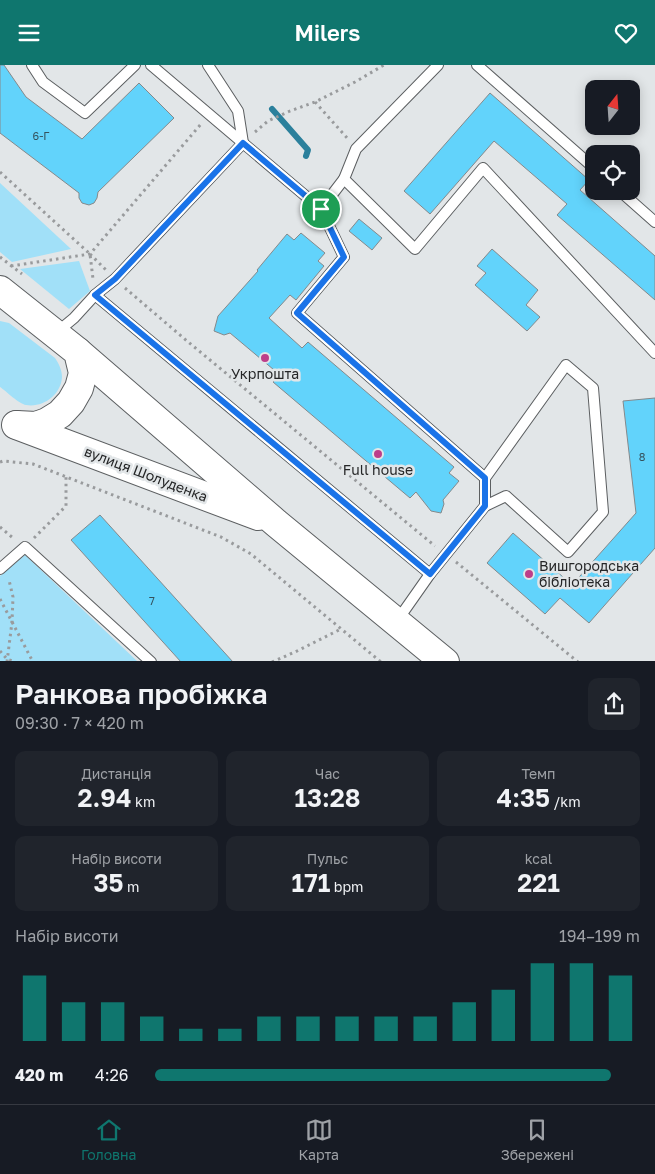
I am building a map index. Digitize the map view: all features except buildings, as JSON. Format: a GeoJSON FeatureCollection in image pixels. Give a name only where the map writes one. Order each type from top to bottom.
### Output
{"type":"FeatureCollection","features":[{"type":"Feature","properties":{"kind":"main road","name":"вулиця Шолуденка"},"geometry":{"type":"LineString","coordinates":[[7,291],[276,523],[445,661]]}},
{"type":"Feature","properties":{"kind":"main road"},"geometry":{"type":"LineString","coordinates":[[8,420],[36,426],[60,414],[71,402],[79,388],[83,373],[78,352]]}},
{"type":"Feature","properties":{"kind":"main road","name":"вулиця Шолуденка"},"geometry":{"type":"LineString","coordinates":[[8,420],[276,523]]}},
{"type":"Feature","properties":{"kind":"lane"},"geometry":{"type":"LineString","coordinates":[[32,65],[43,82],[85,113],[135,65]]}},
{"type":"Feature","properties":{"kind":"lane"},"geometry":{"type":"LineString","coordinates":[[151,65],[321,209],[344,257],[297,313],[485,478]]}},
{"type":"Feature","properties":{"kind":"lane"},"geometry":{"type":"LineString","coordinates":[[208,65],[238,111],[243,143]]}},
{"type":"Feature","properties":{"kind":"lane"},"geometry":{"type":"LineString","coordinates":[[321,209],[344,179],[356,149],[438,65]]}},
{"type":"Feature","properties":{"kind":"lane"},"geometry":{"type":"LineString","coordinates":[[477,65],[585,160]]}},
{"type":"Feature","properties":{"kind":"lane"},"geometry":{"type":"LineString","coordinates":[[55,334],[74,318],[95,295],[115,279],[243,143]]}},
{"type":"Feature","properties":{"kind":"lane"},"geometry":{"type":"LineString","coordinates":[[344,179],[415,249],[483,169],[655,353]]}},
{"type":"Feature","properties":{"kind":"lane"},"geometry":{"type":"LineString","coordinates":[[630,200],[655,222]]}},
{"type":"Feature","properties":{"kind":"lane"},"geometry":{"type":"LineString","coordinates":[[95,295],[430,574]]}},
{"type":"Feature","properties":{"kind":"lane"},"geometry":{"type":"LineString","coordinates":[[396,622],[430,574],[485,506],[506,496],[568,552],[603,512],[593,388],[566,365],[485,478],[485,506]]}},
{"type":"Feature","properties":{"kind":"lane"},"geometry":{"type":"LineString","coordinates":[[3,567],[24,547],[151,661]]}},
{"type":"Feature","properties":{"kind":"path"},"geometry":{"type":"LineString","coordinates":[[268,121],[315,102],[384,65]]}},
{"type":"Feature","properties":{"kind":"path"},"geometry":{"type":"LineString","coordinates":[[315,102],[356,149]]}},
{"type":"Feature","properties":{"kind":"path"},"geometry":{"type":"LineString","coordinates":[[7,291],[90,255],[209,114]]}},
{"type":"Feature","properties":{"kind":"path"},"geometry":{"type":"LineString","coordinates":[[0,172],[115,279],[187,341],[578,661]]}},
{"type":"Feature","properties":{"kind":"path"},"geometry":{"type":"LineString","coordinates":[[90,255],[95,295]]}},
{"type":"Feature","properties":{"kind":"path"},"geometry":{"type":"LineString","coordinates":[[0,462],[33,464],[221,537],[251,554],[381,661]]}},
{"type":"Feature","properties":{"kind":"path"},"geometry":{"type":"LineString","coordinates":[[24,547],[66,506],[66,477]]}},
{"type":"Feature","properties":{"kind":"path"},"geometry":{"type":"LineString","coordinates":[[3,567],[13,597],[7,660]]}},
{"type":"Feature","properties":{"kind":"path"},"geometry":{"type":"LineString","coordinates":[[0,599],[2,608],[12,622],[33,661]]}},
{"type":"Feature","properties":{"kind":"path"},"geometry":{"type":"LineString","coordinates":[[272,661],[342,629]]}},
{"type":"Feature","properties":{"kind":"path"},"geometry":{"type":"LineString","coordinates":[[0,651],[7,660],[15,661]]}},
{"type":"Feature","properties":{"kind":"shaded area"},"geometry":{"type":"Polygon","coordinates":[[[0,183],[71,249],[12,262],[0,252],[0,183]]]}},
{"type":"Feature","properties":{"kind":"shaded area"},"geometry":{"type":"Polygon","coordinates":[[[79,261],[90,291],[69,309],[20,269],[79,261]]]}},
{"type":"Feature","properties":{"kind":"shaded area"},"geometry":{"type":"Polygon","coordinates":[[[0,321],[9,323],[55,358],[58,363],[62,374],[61,383],[55,395],[45,402],[32,405],[23,404],[0,387],[0,321]]]}},
{"type":"Feature","properties":{"kind":"shaded area"},"geometry":{"type":"Polygon","coordinates":[[[25,555],[137,661],[0,661],[0,576],[25,555]]]}},
{"type":"Feature","properties":{"kind":"waterway"},"geometry":{"type":"LineString","coordinates":[[272,109],[308,150],[306,156]]}},
{"type":"Feature","properties":{"kind":"place","name":"Укрпошта"},"geometry":{"type":"Point","coordinates":[265,358]}},
{"type":"Feature","properties":{"kind":"place","name":"Full house"},"geometry":{"type":"Point","coordinates":[378,454]}},
{"type":"Feature","properties":{"kind":"place","name":"Вишгородська бібліотека"},"geometry":{"type":"Point","coordinates":[529,574]}},
{"type":"Feature","properties":{"kind":"route"},"geometry":{"type":"LineString","coordinates":[[243,143],[321,209],[344,257],[297,313],[485,478],[485,506],[430,574],[95,295],[115,279],[243,143]]}}]}
